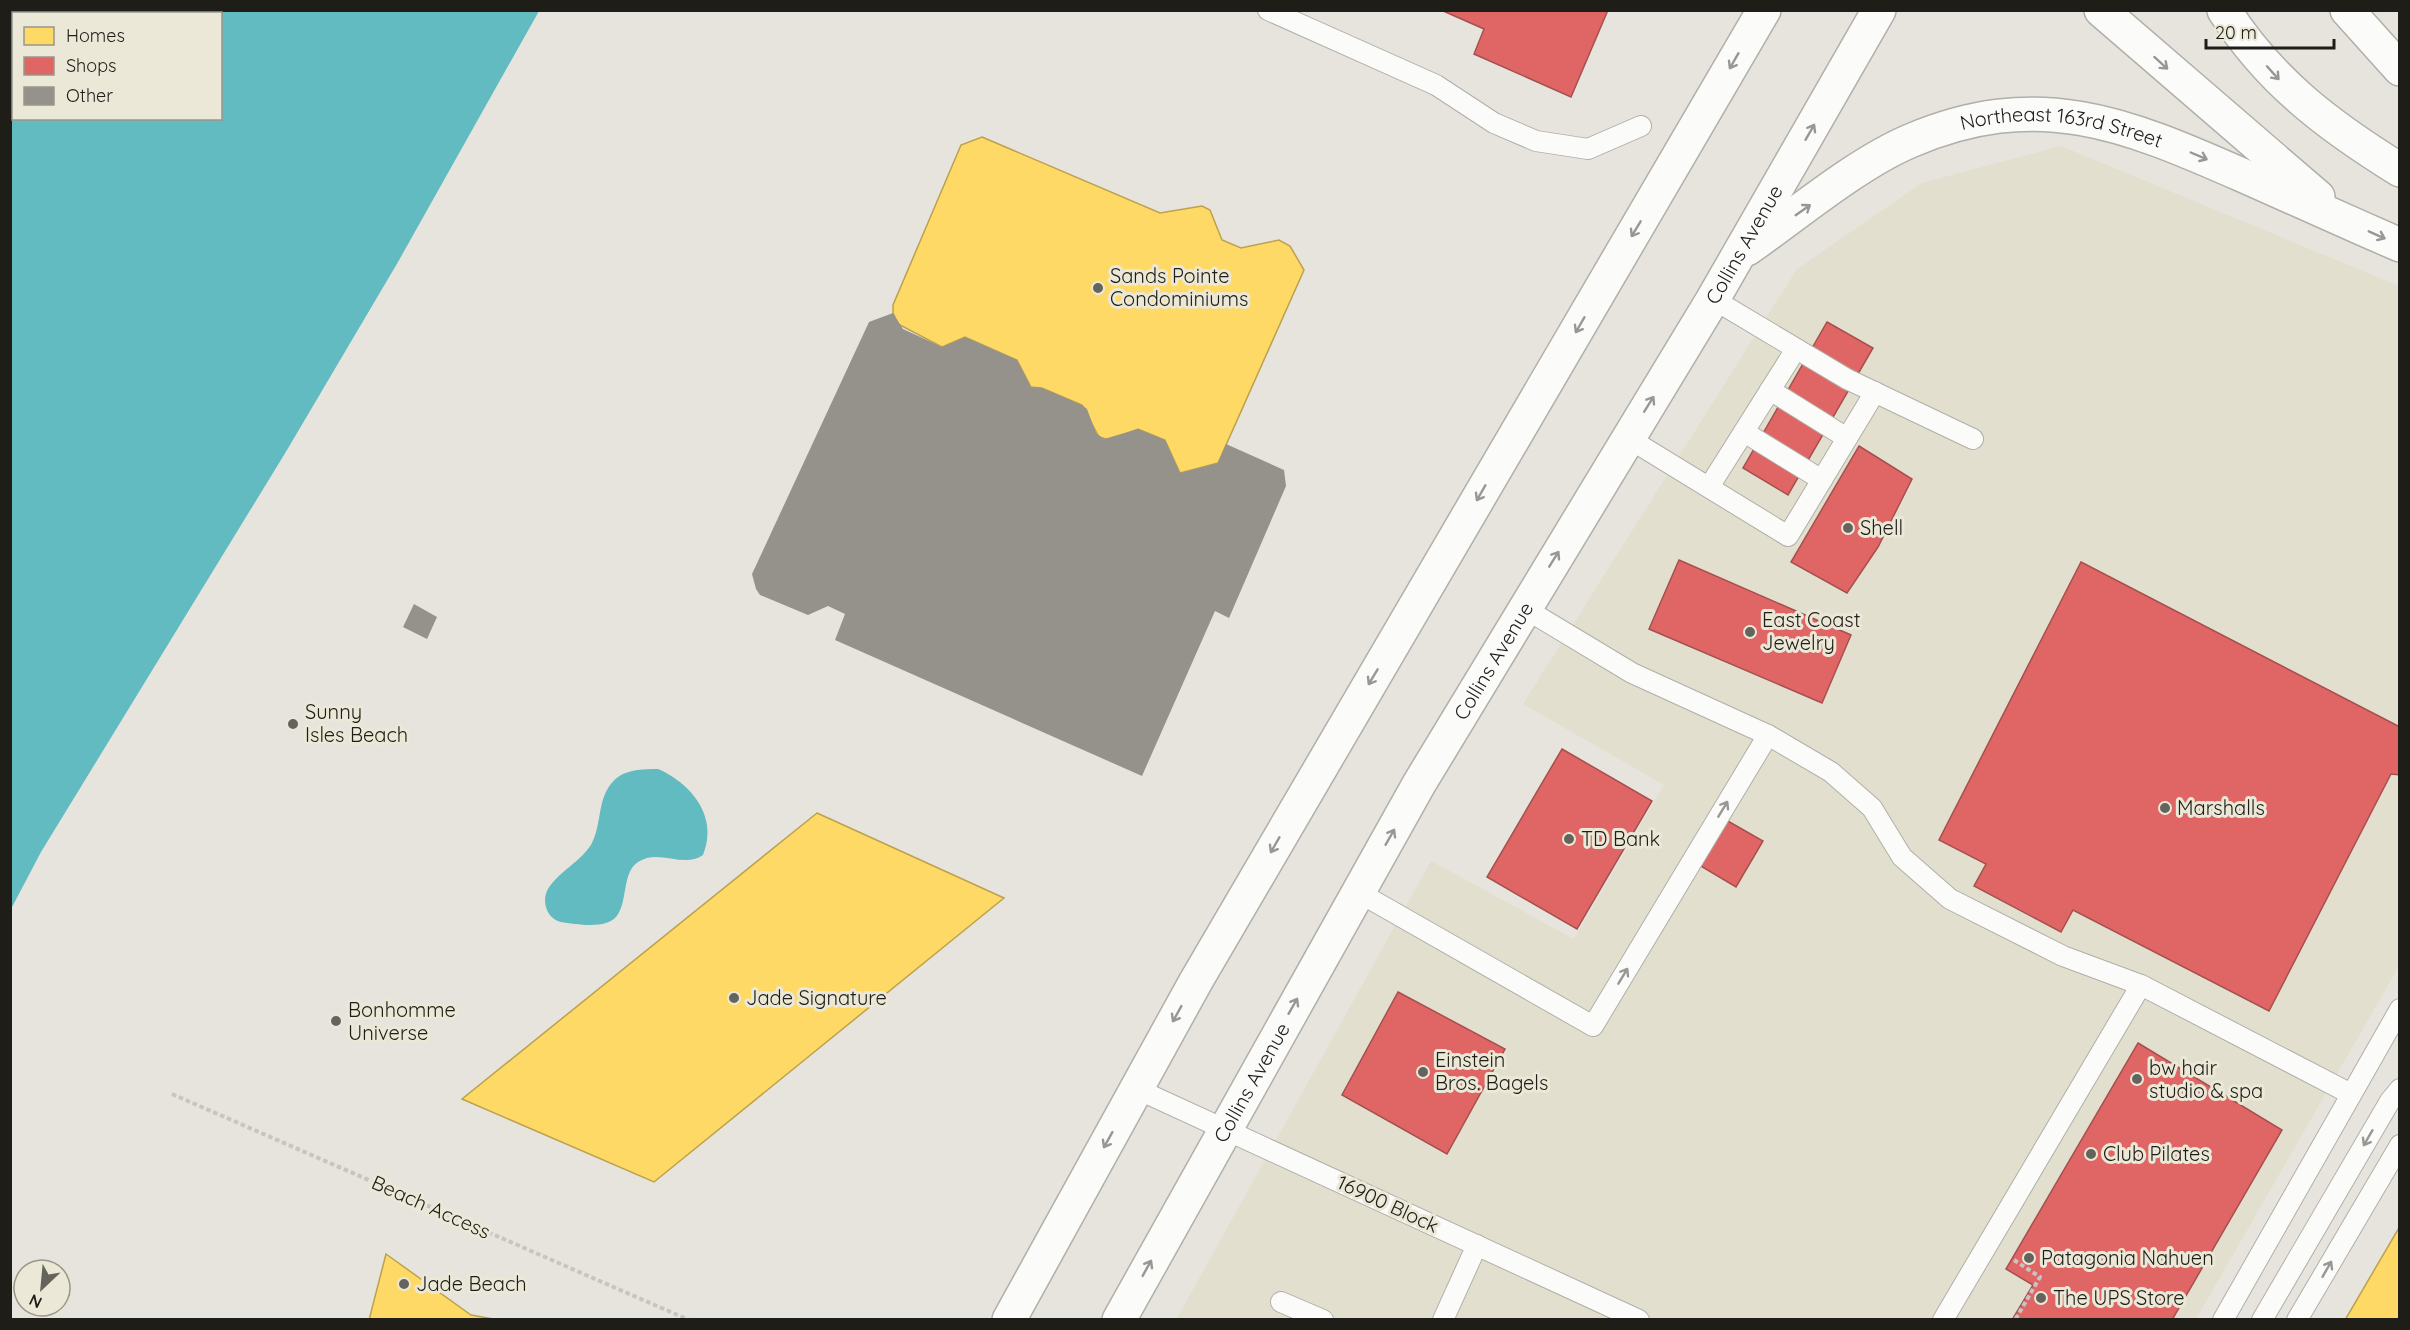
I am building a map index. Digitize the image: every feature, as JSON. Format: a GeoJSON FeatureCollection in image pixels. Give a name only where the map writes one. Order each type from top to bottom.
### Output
{"type":"FeatureCollection","features":[{"type":"Feature","properties":{"kind":"main road"},"geometry":{"type":"LineString","coordinates":[[1009,1320],[1196,981],[1764,10]]}},
{"type":"Feature","properties":{"kind":"main road","name":"Collins Avenue"},"geometry":{"type":"LineString","coordinates":[[1119,1320],[1358,892],[1524,608],[1713,299],[1879,10]]}},
{"type":"Feature","properties":{"kind":"main road"},"geometry":{"type":"LineString","coordinates":[[2101,10],[2134,23],[2345,221]]}},
{"type":"Feature","properties":{"kind":"main road"},"geometry":{"type":"LineString","coordinates":[[2224,10],[2266,65],[2304,104],[2345,136],[2400,170]]}},
{"type":"Feature","properties":{"kind":"main road"},"geometry":{"type":"LineString","coordinates":[[2347,10],[2400,69]]}},
{"type":"Feature","properties":{"kind":"main road","name":"Northeast 163rd Street"},"geometry":{"type":"LineString","coordinates":[[1738,256],[1872,160],[1891,150],[1943,130],[2020,115],[2068,115],[2125,127],[2214,163],[2400,245]]}},
{"type":"Feature","properties":{"kind":"lane"},"geometry":{"type":"LineString","coordinates":[[1268,10],[1436,85],[1494,123],[1536,141],[1588,149],[1641,126]]}},
{"type":"Feature","properties":{"kind":"lane"},"geometry":{"type":"LineString","coordinates":[[1713,299],[1847,379],[1973,439]]}},
{"type":"Feature","properties":{"kind":"lane"},"geometry":{"type":"LineString","coordinates":[[1709,487],[1796,349]]}},
{"type":"Feature","properties":{"kind":"lane"},"geometry":{"type":"LineString","coordinates":[[1770,390],[1847,438]]}},
{"type":"Feature","properties":{"kind":"lane"},"geometry":{"type":"LineString","coordinates":[[1628,438],[1788,536],[1875,392]]}},
{"type":"Feature","properties":{"kind":"lane"},"geometry":{"type":"LineString","coordinates":[[1744,432],[1822,480]]}},
{"type":"Feature","properties":{"kind":"lane"},"geometry":{"type":"LineString","coordinates":[[1524,608],[1632,673],[1768,735],[1831,772],[1872,808],[1902,857],[1950,899],[2063,956],[2141,985],[2351,1094]]}},
{"type":"Feature","properties":{"kind":"lane"},"geometry":{"type":"LineString","coordinates":[[1358,892],[1593,1026],[1768,735]]}},
{"type":"Feature","properties":{"kind":"lane"},"geometry":{"type":"LineString","coordinates":[[1943,1320],[2141,985]]}},
{"type":"Feature","properties":{"kind":"lane"},"geometry":{"type":"LineString","coordinates":[[2223,1320],[2400,1009]]}},
{"type":"Feature","properties":{"kind":"lane","name":"16900 Block"},"geometry":{"type":"LineString","coordinates":[[1137,1089],[1639,1320]]}},
{"type":"Feature","properties":{"kind":"lane"},"geometry":{"type":"LineString","coordinates":[[2262,1320],[2390,1101],[2400,1089]]}},
{"type":"Feature","properties":{"kind":"lane"},"geometry":{"type":"LineString","coordinates":[[2297,1320],[2400,1145]]}},
{"type":"Feature","properties":{"kind":"lane"},"geometry":{"type":"LineString","coordinates":[[1443,1320],[1477,1245]]}},
{"type":"Feature","properties":{"kind":"lane"},"geometry":{"type":"LineString","coordinates":[[1281,1302],[1323,1320]]}},
{"type":"Feature","properties":{"kind":"path","name":"Beach Access"},"geometry":{"type":"LineString","coordinates":[[172,1094],[689,1320]]}},
{"type":"Feature","properties":{"kind":"path"},"geometry":{"type":"LineString","coordinates":[[2015,1320],[2040,1277],[2014,1260],[2020,1250]]}},
{"type":"Feature","properties":{"kind":"shaded area"},"geometry":{"type":"Polygon","coordinates":[[[2061,146],[2399,286],[2399,966],[2196,1319],[1176,1320],[1431,861],[1574,939],[1664,785],[1523,704],[1797,269],[1922,183],[2061,146]]]}},
{"type":"Feature","properties":{"kind":"water"},"geometry":{"type":"Polygon","coordinates":[[[11,10],[539,11],[398,262],[287,450],[41,852],[11,909],[11,10]]]}},
{"type":"Feature","properties":{"kind":"water"},"geometry":{"type":"Polygon","coordinates":[[[658,769],[681,783],[699,803],[707,828],[707,841],[703,855],[687,860],[654,857],[638,862],[628,876],[619,912],[614,919],[606,923],[584,925],[556,920],[549,913],[545,904],[546,894],[558,877],[582,856],[592,843],[606,791],[618,777],[627,772],[658,769]]]}},
{"type":"Feature","properties":{"kind":"building: Homes","name":"Sands Pointe Condominiums"},"geometry":{"type":"Polygon","coordinates":[[[982,137],[1160,213],[1202,206],[1210,210],[1222,240],[1241,248],[1279,240],[1290,246],[1304,270],[1218,463],[1180,473],[1165,440],[1138,429],[1110,440],[1099,437],[1082,405],[1042,388],[1031,387],[1017,360],[965,337],[942,347],[898,324],[893,313],[893,305],[961,145],[982,137]]]}},
{"type":"Feature","properties":{"kind":"building: Homes","name":"Jade Signature"},"geometry":{"type":"Polygon","coordinates":[[[817,813],[1004,898],[654,1182],[462,1099],[817,813]]]}},
{"type":"Feature","properties":{"kind":"building: Homes"},"geometry":{"type":"Polygon","coordinates":[[[2400,1226],[2400,1320],[2345,1320],[2400,1226]]]}},
{"type":"Feature","properties":{"kind":"building: Homes","name":"Jade Beach"},"geometry":{"type":"Polygon","coordinates":[[[386,1254],[471,1315],[499,1320],[369,1320],[386,1254]]]}},
{"type":"Feature","properties":{"kind":"building: Shops"},"geometry":{"type":"Polygon","coordinates":[[[1441,10],[1608,10],[1571,97],[1474,54],[1484,29],[1441,10]]]}},
{"type":"Feature","properties":{"kind":"building: Shops"},"geometry":{"type":"Polygon","coordinates":[[[1827,322],[1873,348],[1788,495],[1743,468],[1827,322]]]}},
{"type":"Feature","properties":{"kind":"building: Shops","name":"Shell"},"geometry":{"type":"Polygon","coordinates":[[[1859,446],[1912,479],[1878,547],[1847,593],[1791,562],[1859,446]]]}},
{"type":"Feature","properties":{"kind":"building: Shops","name":"East Coast Jewelry"},"geometry":{"type":"Polygon","coordinates":[[[1679,560],[1851,635],[1822,703],[1649,629],[1679,560]]]}},
{"type":"Feature","properties":{"kind":"building: Shops","name":"Marshalls"},"geometry":{"type":"Polygon","coordinates":[[[2081,562],[2400,727],[2400,775],[2391,774],[2269,1011],[2073,910],[2061,932],[1974,886],[1986,864],[1939,840],[2081,562]]]}},
{"type":"Feature","properties":{"kind":"building: Shops","name":"TD Bank"},"geometry":{"type":"Polygon","coordinates":[[[1562,749],[1652,801],[1577,929],[1487,877],[1562,749]]]}},
{"type":"Feature","properties":{"kind":"building: Shops"},"geometry":{"type":"Polygon","coordinates":[[[1726,820],[1763,841],[1736,887],[1699,865],[1726,820]]]}},
{"type":"Feature","properties":{"kind":"building: Shops","name":"Einstein Bros. Bagels"},"geometry":{"type":"Polygon","coordinates":[[[1398,992],[1505,1049],[1447,1154],[1342,1095],[1398,992]]]}},
{"type":"Feature","properties":{"kind":"building: Shops"},"geometry":{"type":"Polygon","coordinates":[[[2138,1043],[2282,1130],[2172,1320],[2012,1320],[2033,1285],[2006,1269],[2138,1043]]]}},
{"type":"Feature","properties":{"kind":"building: Other"},"geometry":{"type":"Polygon","coordinates":[[[893,313],[903,329],[942,347],[965,337],[1017,360],[1031,387],[1042,388],[1087,409],[1096,433],[1104,439],[1138,429],[1165,440],[1180,473],[1218,463],[1226,444],[1284,470],[1286,486],[1229,618],[1215,611],[1142,776],[835,640],[845,614],[828,606],[808,615],[760,595],[756,589],[752,574],[869,322],[893,313]]]}},
{"type":"Feature","properties":{"kind":"building: Other"},"geometry":{"type":"Polygon","coordinates":[[[414,604],[437,617],[427,639],[403,627],[414,604]]]}},
{"type":"Feature","properties":{"kind":"place","name":"Sands Pointe Condominiums"},"geometry":{"type":"Point","coordinates":[1098,288]}},
{"type":"Feature","properties":{"kind":"place","name":"Shell"},"geometry":{"type":"Point","coordinates":[1848,528]}},
{"type":"Feature","properties":{"kind":"place","name":"East Coast Jewelry"},"geometry":{"type":"Point","coordinates":[1750,632]}},
{"type":"Feature","properties":{"kind":"place","name":"Sunny Isles Beach"},"geometry":{"type":"Point","coordinates":[293,724]}},
{"type":"Feature","properties":{"kind":"place","name":"Marshalls"},"geometry":{"type":"Point","coordinates":[2165,808]}},
{"type":"Feature","properties":{"kind":"place","name":"TD Bank"},"geometry":{"type":"Point","coordinates":[1569,839]}},
{"type":"Feature","properties":{"kind":"place","name":"Jade Signature"},"geometry":{"type":"Point","coordinates":[734,998]}},
{"type":"Feature","properties":{"kind":"place","name":"Bonhomme Universe"},"geometry":{"type":"Point","coordinates":[336,1021]}},
{"type":"Feature","properties":{"kind":"place","name":"Einstein Bros. Bagels"},"geometry":{"type":"Point","coordinates":[1423,1072]}},
{"type":"Feature","properties":{"kind":"place","name":"bw hair studio & spa"},"geometry":{"type":"Point","coordinates":[2137,1079]}},
{"type":"Feature","properties":{"kind":"place","name":"Club Pilates"},"geometry":{"type":"Point","coordinates":[2091,1154]}},
{"type":"Feature","properties":{"kind":"place","name":"Patagonia Nahuen"},"geometry":{"type":"Point","coordinates":[2029,1258]}},
{"type":"Feature","properties":{"kind":"place","name":"Jade Beach"},"geometry":{"type":"Point","coordinates":[404,1284]}},
{"type":"Feature","properties":{"kind":"place","name":"The UPS Store"},"geometry":{"type":"Point","coordinates":[2041,1298]}}]}
